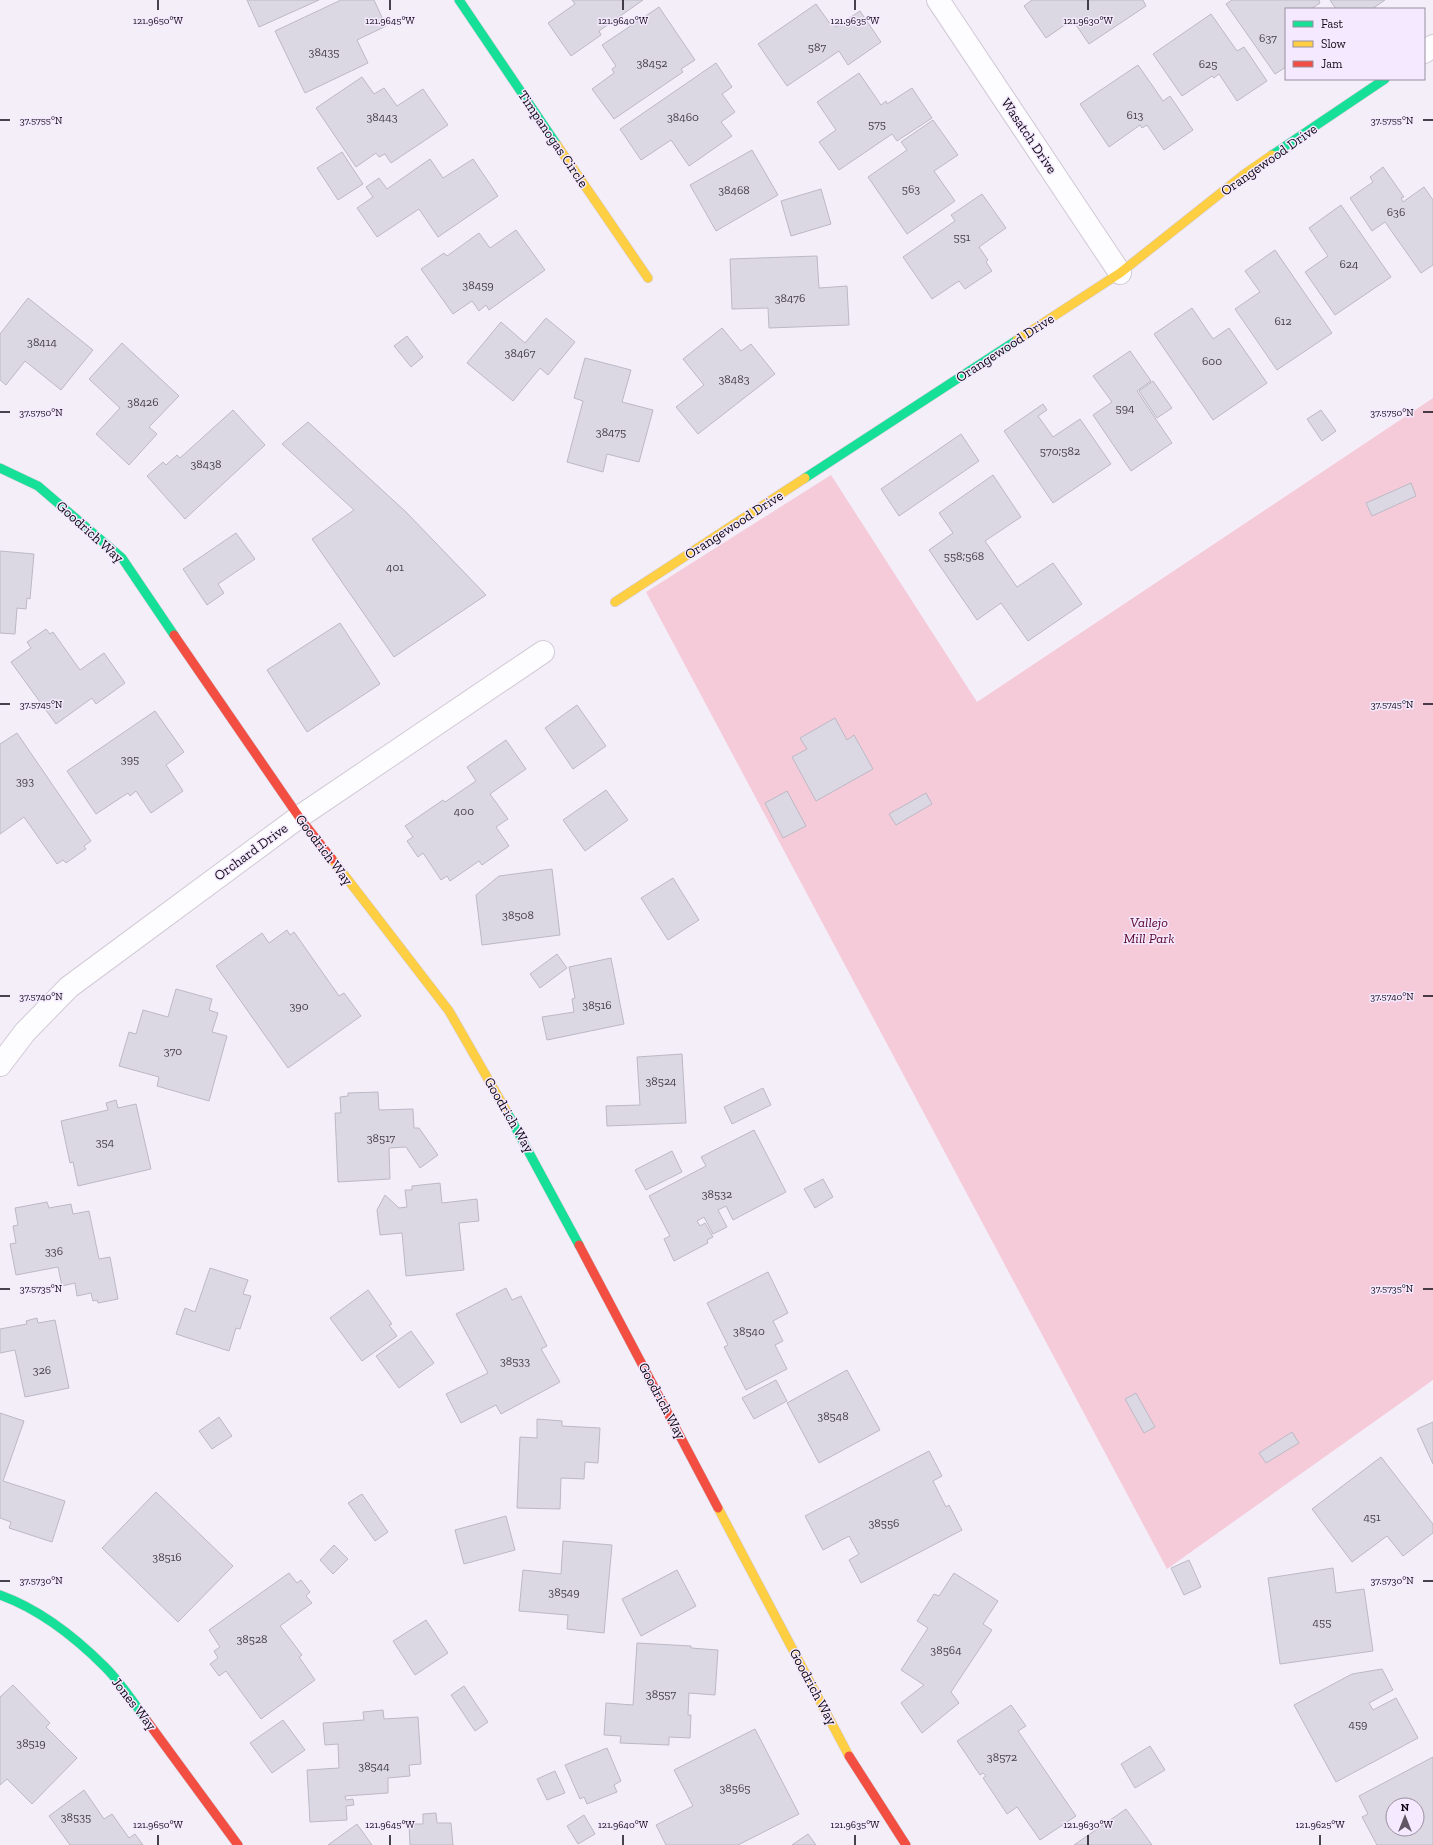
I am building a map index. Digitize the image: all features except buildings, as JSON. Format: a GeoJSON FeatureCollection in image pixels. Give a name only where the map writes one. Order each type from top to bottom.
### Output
{"type":"FeatureCollection","features":[{"type":"Feature","properties":{"kind":"street","name":"Timpanogas Circle"},"geometry":{"type":"LineString","coordinates":[[458,0],[648,278]]}},
{"type":"Feature","properties":{"kind":"street","name":"Wasatch Drive"},"geometry":{"type":"LineString","coordinates":[[938,0],[1120,273]]}},
{"type":"Feature","properties":{"kind":"street","name":"Orangewood Drive"},"geometry":{"type":"LineString","coordinates":[[615,602],[1120,273],[1246,173],[1384,80]]}},
{"type":"Feature","properties":{"kind":"street","name":"Goodrich Way"},"geometry":{"type":"LineString","coordinates":[[0,468],[38,486],[122,558],[299,817],[449,1011],[525,1142],[854,1765],[906,1845]]}},
{"type":"Feature","properties":{"kind":"street","name":"Orchard Drive"},"geometry":{"type":"LineString","coordinates":[[0,1065],[25,1032],[68,986],[299,817],[543,652]]}},
{"type":"Feature","properties":{"kind":"street","name":"Jones Way"},"geometry":{"type":"LineString","coordinates":[[0,1595],[22,1604],[70,1636],[106,1668],[136,1706],[238,1845]]}},
{"type":"Feature","properties":{"kind":"green space","name":"Vallejo Mill Park"},"geometry":{"type":"Polygon","coordinates":[[[1433,398],[1433,1380],[1167,1569],[646,592],[831,475],[977,702],[1433,398]]]}},
{"type":"Feature","properties":{"kind":"traffic: fast"},"geometry":{"type":"LineString","coordinates":[[459,0],[557,145]]}},
{"type":"Feature","properties":{"kind":"traffic: fast"},"geometry":{"type":"LineString","coordinates":[[1272,155],[1384,80]]}},
{"type":"Feature","properties":{"kind":"traffic: fast"},"geometry":{"type":"LineString","coordinates":[[805,478],[1017,340]]}},
{"type":"Feature","properties":{"kind":"traffic: fast"},"geometry":{"type":"LineString","coordinates":[[0,468],[38,486],[122,558],[174,635]]}},
{"type":"Feature","properties":{"kind":"traffic: fast"},"geometry":{"type":"LineString","coordinates":[[507,1112],[579,1245]]}},
{"type":"Feature","properties":{"kind":"traffic: fast"},"geometry":{"type":"LineString","coordinates":[[0,1595],[43,1616],[82,1645],[105,1667],[127,1693],[147,1721]]}},
{"type":"Feature","properties":{"kind":"traffic: slow"},"geometry":{"type":"LineString","coordinates":[[557,145],[648,278]]}},
{"type":"Feature","properties":{"kind":"traffic: slow"},"geometry":{"type":"LineString","coordinates":[[1017,340],[1120,273],[1246,173],[1272,155]]}},
{"type":"Feature","properties":{"kind":"traffic: slow"},"geometry":{"type":"LineString","coordinates":[[615,602],[805,478]]}},
{"type":"Feature","properties":{"kind":"traffic: slow"},"geometry":{"type":"LineString","coordinates":[[332,859],[449,1011],[507,1112]]}},
{"type":"Feature","properties":{"kind":"traffic: slow"},"geometry":{"type":"LineString","coordinates":[[718,1508],[849,1756]]}},
{"type":"Feature","properties":{"kind":"traffic: jam"},"geometry":{"type":"LineString","coordinates":[[174,635],[299,817],[332,859]]}},
{"type":"Feature","properties":{"kind":"traffic: jam"},"geometry":{"type":"LineString","coordinates":[[579,1245],[718,1508]]}},
{"type":"Feature","properties":{"kind":"traffic: jam"},"geometry":{"type":"LineString","coordinates":[[147,1721],[238,1845]]}},
{"type":"Feature","properties":{"kind":"traffic: jam"},"geometry":{"type":"LineString","coordinates":[[849,1756],[906,1845]]}}]}
